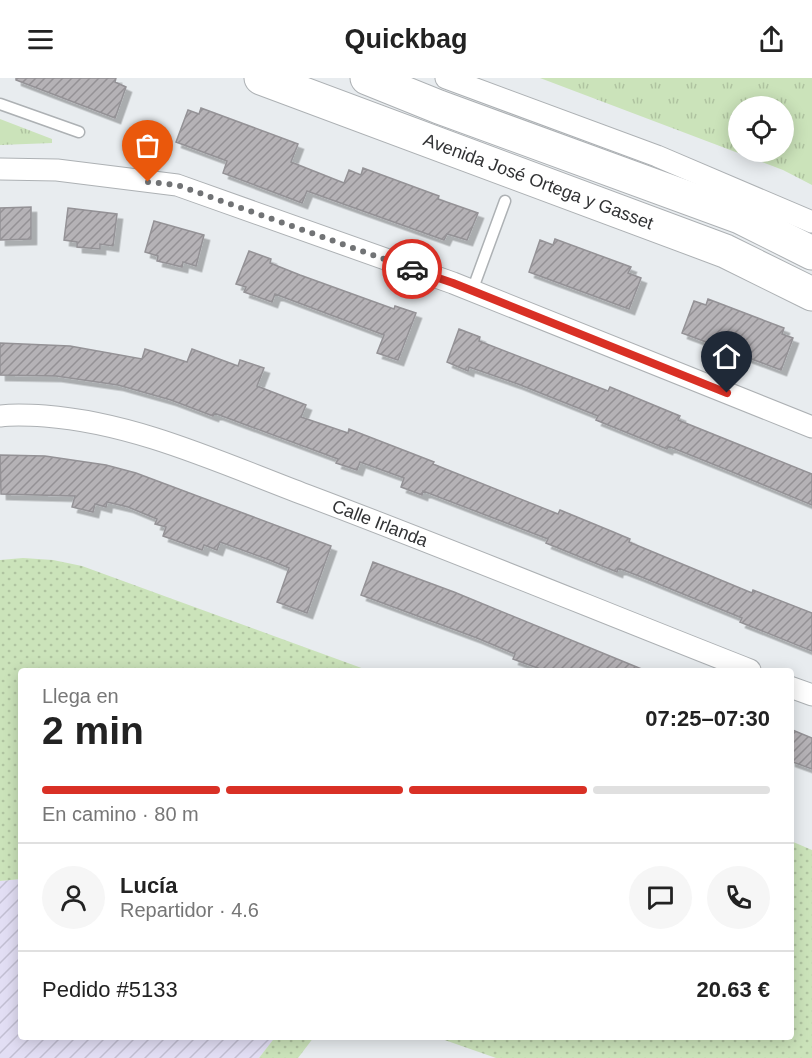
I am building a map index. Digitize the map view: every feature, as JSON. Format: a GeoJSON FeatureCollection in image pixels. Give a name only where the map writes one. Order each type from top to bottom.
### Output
{"type":"FeatureCollection","features":[{"type":"Feature","properties":{"kind":"main road","name":"Avenida José Ortega y Gasset"},"geometry":{"type":"LineString","coordinates":[[261,78],[725,251],[812,294]]}},
{"type":"Feature","properties":{"kind":"main road","name":"Avenida José Ortega y Gasset"},"geometry":{"type":"LineString","coordinates":[[366,78],[740,218],[812,253]]}},
{"type":"Feature","properties":{"kind":"street"},"geometry":{"type":"LineString","coordinates":[[446,78],[657,156],[812,222]]}},
{"type":"Feature","properties":{"kind":"street"},"geometry":{"type":"LineString","coordinates":[[0,169],[57,170],[177,185],[472,291],[812,427]]}},
{"type":"Feature","properties":{"kind":"street","name":"Calle Irlanda"},"geometry":{"type":"LineString","coordinates":[[0,416],[15,414],[61,418],[108,425],[158,439],[366,518],[745,668]]}},
{"type":"Feature","properties":{"kind":"street"},"geometry":{"type":"LineString","coordinates":[[794,688],[812,695]]}},
{"type":"Feature","properties":{"kind":"lane"},"geometry":{"type":"LineString","coordinates":[[0,104],[79,132]]}},
{"type":"Feature","properties":{"kind":"lane"},"geometry":{"type":"LineString","coordinates":[[472,291],[505,201]]}},
{"type":"Feature","properties":{"kind":"shaded area"},"geometry":{"type":"Polygon","coordinates":[[[18,879],[18,1040],[274,1040],[259,1058],[0,1058],[0,881],[18,879]]]}},
{"type":"Feature","properties":{"kind":"green space"},"geometry":{"type":"Polygon","coordinates":[[[540,78],[812,78],[812,185],[762,162],[794,162],[794,96],[728,96],[728,149],[540,78]]]}},
{"type":"Feature","properties":{"kind":"green space"},"geometry":{"type":"Polygon","coordinates":[[[0,119],[52,139],[52,143],[0,145],[0,119]]]}},
{"type":"Feature","properties":{"kind":"green space"},"geometry":{"type":"Polygon","coordinates":[[[23,558],[53,560],[82,566],[362,668],[18,668],[18,879],[0,881],[0,560],[23,558]]]}},
{"type":"Feature","properties":{"kind":"green space"},"geometry":{"type":"Polygon","coordinates":[[[794,842],[812,850],[812,1058],[496,1058],[445,1040],[794,1040],[794,842]]]}},
{"type":"Feature","properties":{"kind":"green space"},"geometry":{"type":"Polygon","coordinates":[[[273,1040],[312,1040],[298,1058],[259,1058],[273,1040]]]}},
{"type":"Feature","properties":{"kind":"building"},"geometry":{"type":"Polygon","coordinates":[[[16,78],[116,78],[115,82],[126,87],[115,118],[16,80],[16,78]]]}},
{"type":"Feature","properties":{"kind":"building"},"geometry":{"type":"Polygon","coordinates":[[[201,108],[298,144],[291,162],[344,183],[349,170],[361,175],[363,168],[478,213],[467,240],[447,234],[444,240],[307,191],[302,203],[223,173],[227,161],[176,142],[188,110],[199,114],[201,108]]]}},
{"type":"Feature","properties":{"kind":"building"},"geometry":{"type":"Polygon","coordinates":[[[31,207],[31,239],[0,240],[0,208],[31,207]]]}},
{"type":"Feature","properties":{"kind":"building"},"geometry":{"type":"Polygon","coordinates":[[[68,208],[117,214],[113,246],[100,244],[100,249],[77,247],[77,242],[64,240],[68,208]]]}},
{"type":"Feature","properties":{"kind":"building"},"geometry":{"type":"Polygon","coordinates":[[[154,221],[204,235],[196,266],[183,262],[182,267],[157,261],[158,256],[145,252],[154,221]]]}},
{"type":"Feature","properties":{"kind":"building"},"geometry":{"type":"Polygon","coordinates":[[[555,239],[631,267],[628,273],[641,278],[629,309],[529,272],[540,240],[553,245],[555,239]]]}},
{"type":"Feature","properties":{"kind":"building"},"geometry":{"type":"Polygon","coordinates":[[[249,251],[271,259],[270,263],[300,275],[394,309],[395,306],[416,313],[398,360],[377,353],[384,335],[275,294],[272,302],[244,292],[246,287],[236,284],[249,251]]]}},
{"type":"Feature","properties":{"kind":"building"},"geometry":{"type":"Polygon","coordinates":[[[708,299],[784,328],[782,334],[793,338],[781,370],[682,333],[694,301],[706,305],[708,299]]]}},
{"type":"Feature","properties":{"kind":"building"},"geometry":{"type":"Polygon","coordinates":[[[459,329],[480,337],[479,341],[608,391],[610,387],[680,416],[678,420],[812,474],[812,505],[668,446],[667,449],[596,420],[598,416],[518,384],[469,367],[468,371],[447,362],[459,329]]]}},
{"type":"Feature","properties":{"kind":"building"},"geometry":{"type":"Polygon","coordinates":[[[0,343],[70,346],[142,359],[145,349],[187,362],[192,349],[238,366],[240,360],[264,368],[257,386],[306,405],[301,417],[348,433],[349,429],[558,514],[560,510],[630,539],[629,542],[752,593],[753,590],[812,613],[812,651],[740,622],[742,618],[639,576],[618,568],[617,572],[546,543],[548,539],[423,491],[422,495],[401,487],[404,478],[360,462],[357,470],[336,463],[338,459],[214,413],[213,416],[171,400],[118,385],[56,376],[0,375],[0,343]]]}},
{"type":"Feature","properties":{"kind":"building"},"geometry":{"type":"Polygon","coordinates":[[[0,455],[45,456],[106,465],[136,473],[331,546],[307,613],[277,602],[289,568],[267,559],[220,542],[217,550],[204,545],[202,550],[163,536],[166,527],[155,524],[157,519],[128,507],[107,502],[106,507],[95,504],[93,512],[72,507],[75,496],[1,494],[0,455]]]}},
{"type":"Feature","properties":{"kind":"building"},"geometry":{"type":"Polygon","coordinates":[[[373,562],[454,592],[639,668],[538,668],[513,659],[515,654],[477,638],[361,595],[373,562]]]}},
{"type":"Feature","properties":{"kind":"building"},"geometry":{"type":"Polygon","coordinates":[[[794,731],[812,738],[812,769],[794,762],[794,731]]]}},
{"type":"Feature","properties":{"kind":"way so far"},"geometry":{"type":"LineString","coordinates":[[148,182],[177,185],[412,269]]}},
{"type":"Feature","properties":{"kind":"route"},"geometry":{"type":"LineString","coordinates":[[412,269],[453,283],[727,393]]}}]}
